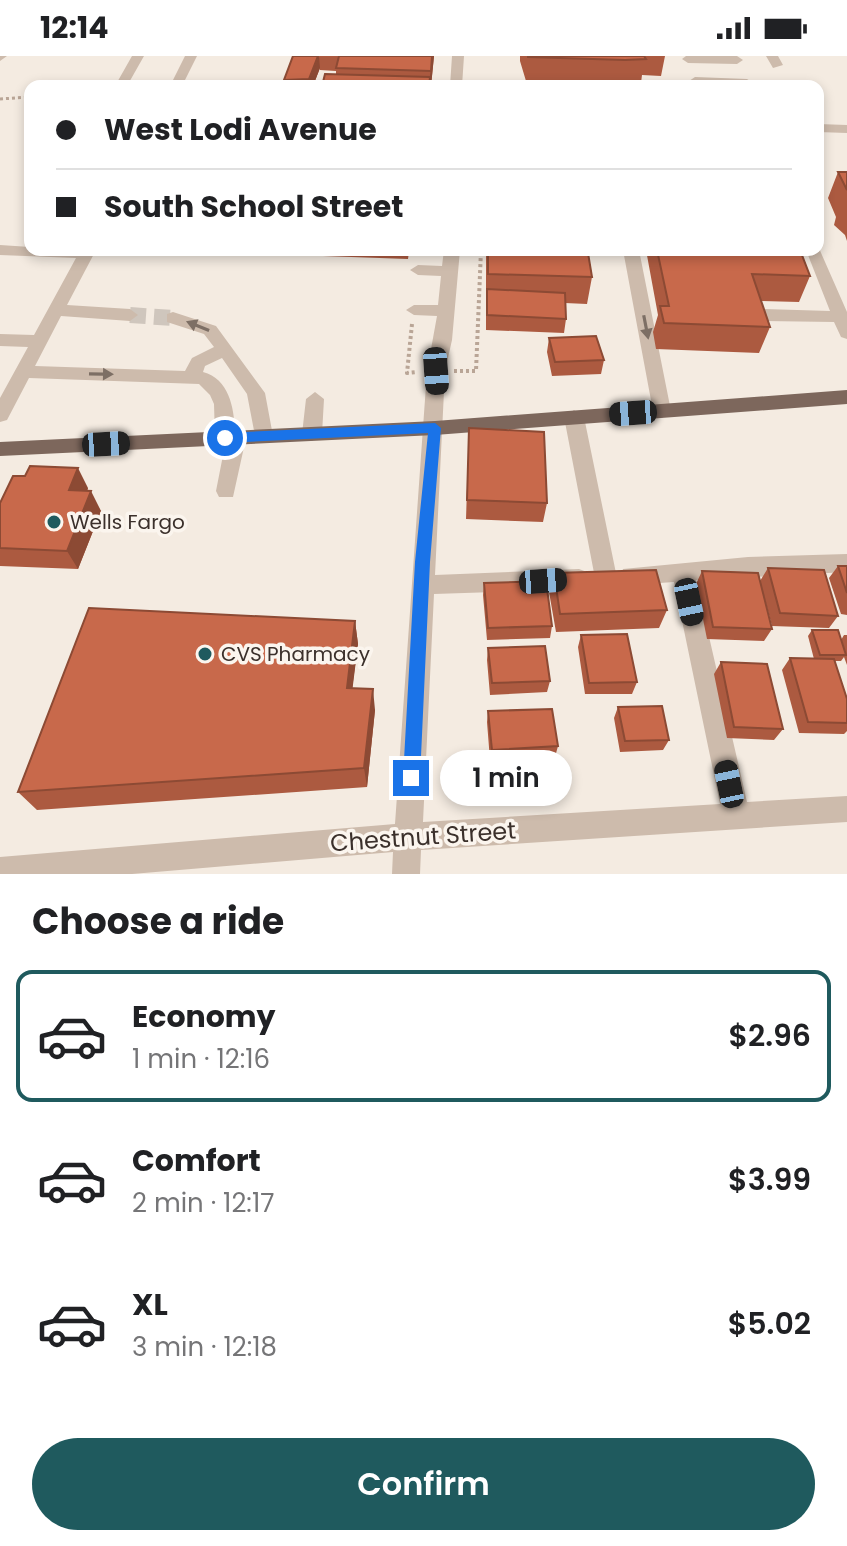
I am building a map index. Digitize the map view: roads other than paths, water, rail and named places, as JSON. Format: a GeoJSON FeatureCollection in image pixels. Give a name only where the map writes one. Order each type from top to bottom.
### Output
{"type":"FeatureCollection","features":[{"type":"Feature","properties":{"kind":"main road"},"geometry":{"type":"LineString","coordinates":[[0,449],[435,428],[847,397]]}},
{"type":"Feature","properties":{"kind":"street"},"geometry":{"type":"LineString","coordinates":[[124,80],[138,56]]}},
{"type":"Feature","properties":{"kind":"street"},"geometry":{"type":"LineString","coordinates":[[179,80],[191,56]]}},
{"type":"Feature","properties":{"kind":"street"},"geometry":{"type":"LineString","coordinates":[[456,80],[458,56]]}},
{"type":"Feature","properties":{"kind":"street"},"geometry":{"type":"LineString","coordinates":[[688,59],[737,58],[745,80]]}},
{"type":"Feature","properties":{"kind":"street"},"geometry":{"type":"LineString","coordinates":[[824,128],[847,129]]}},
{"type":"Feature","properties":{"kind":"street"},"geometry":{"type":"LineString","coordinates":[[0,250],[24,251]]}},
{"type":"Feature","properties":{"kind":"street"},"geometry":{"type":"LineString","coordinates":[[0,415],[14,378],[39,341],[85,256]]}},
{"type":"Feature","properties":{"kind":"street"},"geometry":{"type":"LineString","coordinates":[[406,874],[436,371],[443,340],[443,311],[451,256]]}},
{"type":"Feature","properties":{"kind":"street"},"geometry":{"type":"LineString","coordinates":[[632,256],[662,411]]}},
{"type":"Feature","properties":{"kind":"street"},"geometry":{"type":"LineString","coordinates":[[764,315],[844,325],[816,256]]}},
{"type":"Feature","properties":{"kind":"street"},"geometry":{"type":"LineString","coordinates":[[418,270],[450,271]]}},
{"type":"Feature","properties":{"kind":"street"},"geometry":{"type":"LineString","coordinates":[[56,310],[130,315]]}},
{"type":"Feature","properties":{"kind":"street"},"geometry":{"type":"LineString","coordinates":[[414,310],[443,311]]}},
{"type":"Feature","properties":{"kind":"street"},"geometry":{"type":"LineString","coordinates":[[173,318],[210,330],[225,349],[256,393],[263,436]]}},
{"type":"Feature","properties":{"kind":"street"},"geometry":{"type":"LineString","coordinates":[[0,340],[39,341]]}},
{"type":"Feature","properties":{"kind":"street"},"geometry":{"type":"LineString","coordinates":[[191,377],[198,362],[225,349]]}},
{"type":"Feature","properties":{"kind":"street"},"geometry":{"type":"LineString","coordinates":[[14,378],[203,378],[219,388],[225,404],[231,438],[226,491]]}},
{"type":"Feature","properties":{"kind":"street"},"geometry":{"type":"LineString","coordinates":[[312,434],[315,399]]}},
{"type":"Feature","properties":{"kind":"street"},"geometry":{"type":"LineString","coordinates":[[574,417],[606,578]]}},
{"type":"Feature","properties":{"kind":"street"},"geometry":{"type":"LineString","coordinates":[[423,585],[606,578],[748,566],[847,563]]}},
{"type":"Feature","properties":{"kind":"street"},"geometry":{"type":"LineString","coordinates":[[683,572],[736,815]]}},
{"type":"Feature","properties":{"kind":"street","name":"Chestnut Street"},"geometry":{"type":"LineString","coordinates":[[0,871],[92,869],[408,837],[847,809]]}},
{"type":"Feature","properties":{"kind":"tunnel"},"geometry":{"type":"LineString","coordinates":[[130,315],[173,318]]}},
{"type":"Feature","properties":{"kind":"place","name":"Wells Fargo"},"geometry":{"type":"Point","coordinates":[54,522]}},
{"type":"Feature","properties":{"kind":"place","name":"CVS Pharmacy"},"geometry":{"type":"Point","coordinates":[205,654]}}]}
